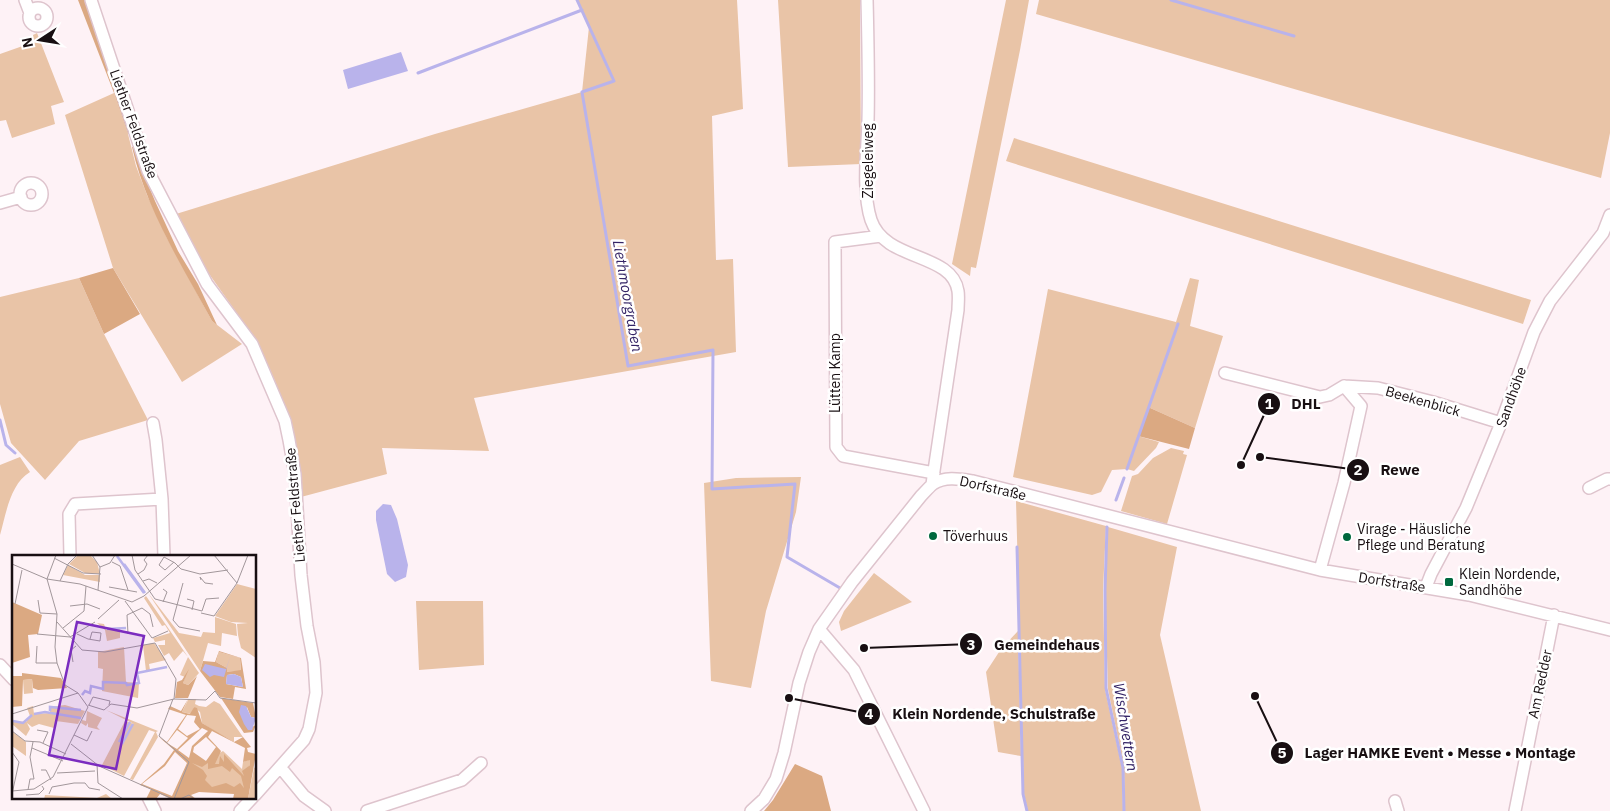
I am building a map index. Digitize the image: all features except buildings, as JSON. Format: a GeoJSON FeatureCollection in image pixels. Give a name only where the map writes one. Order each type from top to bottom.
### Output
{"type":"FeatureCollection","features":[{"type":"Feature","properties":{"kind":"street"},"geometry":{"type":"LineString","coordinates":[[25,0],[30,13]]}},
{"type":"Feature","properties":{"kind":"street","name":"Liether Feldstraße"},"geometry":{"type":"LineString","coordinates":[[91,0],[148,171],[207,284],[252,344],[285,421],[295,473],[302,575],[307,626],[314,662],[316,693],[311,722],[304,740],[256,794]]}},
{"type":"Feature","properties":{"kind":"street","name":"Ziegeleiweg"},"geometry":{"type":"LineString","coordinates":[[867,0],[867,202],[871,220],[877,232],[887,242],[903,252],[947,271],[953,278],[958,290],[958,310],[933,478]]}},
{"type":"Feature","properties":{"kind":"street"},"geometry":{"type":"LineString","coordinates":[[0,203],[21,197]]}},
{"type":"Feature","properties":{"kind":"street","name":"Sandhöhe"},"geometry":{"type":"LineString","coordinates":[[1426,587],[1466,508],[1501,424],[1534,332],[1550,301],[1607,233],[1610,215]]}},
{"type":"Feature","properties":{"kind":"street","name":"Lütten Kamp"},"geometry":{"type":"LineString","coordinates":[[881,236],[834,242],[836,447],[843,456],[933,478]]}},
{"type":"Feature","properties":{"kind":"street","name":"Beekenblick"},"geometry":{"type":"LineString","coordinates":[[1225,373],[1320,396],[1329,395],[1344,386],[1378,388],[1433,402],[1501,424]]}},
{"type":"Feature","properties":{"kind":"street"},"geometry":{"type":"LineString","coordinates":[[1320,570],[1344,483],[1362,406],[1344,386]]}},
{"type":"Feature","properties":{"kind":"street"},"geometry":{"type":"LineString","coordinates":[[153,423],[162,499],[164,555]]}},
{"type":"Feature","properties":{"kind":"street"},"geometry":{"type":"LineString","coordinates":[[751,811],[764,799],[776,779],[809,652],[819,629],[852,582],[933,478]]}},
{"type":"Feature","properties":{"kind":"street","name":"Dorfstraße"},"geometry":{"type":"LineString","coordinates":[[933,478],[973,482],[1320,570],[1469,595],[1610,630]]}},
{"type":"Feature","properties":{"kind":"street"},"geometry":{"type":"LineString","coordinates":[[1589,488],[1610,479]]}},
{"type":"Feature","properties":{"kind":"street"},"geometry":{"type":"LineString","coordinates":[[70,555],[68,514],[75,504],[162,499]]}},
{"type":"Feature","properties":{"kind":"street","name":"Am Redder"},"geometry":{"type":"LineString","coordinates":[[1514,811],[1554,616]]}},
{"type":"Feature","properties":{"kind":"street"},"geometry":{"type":"LineString","coordinates":[[819,629],[854,670],[924,811]]}},
{"type":"Feature","properties":{"kind":"street"},"geometry":{"type":"LineString","coordinates":[[0,665],[12,678]]}},
{"type":"Feature","properties":{"kind":"street"},"geometry":{"type":"LineString","coordinates":[[367,811],[462,780],[481,763]]}},
{"type":"Feature","properties":{"kind":"street"},"geometry":{"type":"LineString","coordinates":[[280,768],[304,796],[325,811]]}},
{"type":"Feature","properties":{"kind":"street"},"geometry":{"type":"LineString","coordinates":[[149,798],[156,811]]}},
{"type":"Feature","properties":{"kind":"street","name":"Liether Feldstraße"},"geometry":{"type":"LineString","coordinates":[[240,811],[252,798]]}},
{"type":"Feature","properties":{"kind":"shaded area"},"geometry":{"type":"Polygon","coordinates":[[[78,0],[85,0],[119,92],[131,133],[128,134],[78,0]]]}},
{"type":"Feature","properties":{"kind":"shaded area"},"geometry":{"type":"Polygon","coordinates":[[[577,0],[737,0],[743,109],[712,116],[716,260],[733,259],[736,352],[474,398],[489,451],[382,448],[387,474],[301,497],[298,458],[292,426],[275,381],[258,343],[207,271],[176,214],[435,134],[582,92],[589,27],[577,0]]]}},
{"type":"Feature","properties":{"kind":"shaded area"},"geometry":{"type":"Polygon","coordinates":[[[778,0],[860,0],[861,164],[788,167],[778,0]]]}},
{"type":"Feature","properties":{"kind":"shaded area"},"geometry":{"type":"Polygon","coordinates":[[[1006,0],[1029,0],[976,268],[971,267],[970,276],[952,264],[1006,0]]]}},
{"type":"Feature","properties":{"kind":"shaded area"},"geometry":{"type":"Polygon","coordinates":[[[1039,0],[1610,0],[1610,133],[1601,178],[1036,14],[1039,0]]]}},
{"type":"Feature","properties":{"kind":"shaded area"},"geometry":{"type":"Polygon","coordinates":[[[37,33],[64,102],[51,106],[55,124],[12,138],[6,120],[0,121],[0,54],[34,42],[33,35],[37,33]]]}},
{"type":"Feature","properties":{"kind":"shaded area"},"geometry":{"type":"Polygon","coordinates":[[[401,52],[408,71],[348,89],[343,70],[401,52]]]}},
{"type":"Feature","properties":{"kind":"shaded area"},"geometry":{"type":"Polygon","coordinates":[[[114,93],[128,134],[136,166],[167,238],[212,321],[242,344],[182,382],[113,268],[65,115],[114,93]]]}},
{"type":"Feature","properties":{"kind":"shaded area"},"geometry":{"type":"Polygon","coordinates":[[[1014,138],[1531,300],[1523,324],[1006,161],[1014,138]]]}},
{"type":"Feature","properties":{"kind":"shaded area"},"geometry":{"type":"Polygon","coordinates":[[[136,146],[143,172],[155,201],[178,251],[198,284],[217,325],[212,321],[177,258],[146,193],[132,147],[136,146]]]}},
{"type":"Feature","properties":{"kind":"shaded area"},"geometry":{"type":"Polygon","coordinates":[[[113,268],[140,314],[104,334],[79,278],[113,268]]]}},
{"type":"Feature","properties":{"kind":"shaded area"},"geometry":{"type":"Polygon","coordinates":[[[79,278],[104,334],[148,420],[79,441],[45,480],[11,443],[0,404],[0,297],[79,278]]]}},
{"type":"Feature","properties":{"kind":"shaded area"},"geometry":{"type":"Polygon","coordinates":[[[1190,278],[1199,280],[1190,326],[1223,336],[1195,428],[1148,407],[1138,436],[1159,442],[1156,448],[1134,471],[1127,469],[1112,470],[1101,492],[1092,495],[1013,477],[1048,289],[1176,322],[1190,278]]]}},
{"type":"Feature","properties":{"kind":"shaded area"},"geometry":{"type":"Polygon","coordinates":[[[1148,407],[1195,428],[1189,449],[1138,436],[1148,407]]]}},
{"type":"Feature","properties":{"kind":"shaded area"},"geometry":{"type":"Polygon","coordinates":[[[1171,448],[1184,451],[1183,454],[1187,455],[1167,524],[1121,511],[1132,476],[1138,474],[1153,458],[1171,448]]]}},
{"type":"Feature","properties":{"kind":"shaded area"},"geometry":{"type":"Polygon","coordinates":[[[20,457],[30,472],[23,477],[13,492],[0,535],[0,465],[20,457]]]}},
{"type":"Feature","properties":{"kind":"shaded area"},"geometry":{"type":"Polygon","coordinates":[[[801,477],[796,512],[766,611],[751,688],[711,681],[704,483],[736,478],[801,477]]]}},
{"type":"Feature","properties":{"kind":"shaded area"},"geometry":{"type":"Polygon","coordinates":[[[1016,501],[1106,526],[1103,590],[1105,689],[1122,768],[1123,811],[1028,811],[1024,794],[1016,501]]]}},
{"type":"Feature","properties":{"kind":"shaded area"},"geometry":{"type":"Polygon","coordinates":[[[383,504],[391,505],[397,519],[408,565],[406,577],[395,582],[387,574],[376,520],[376,511],[383,504]]]}},
{"type":"Feature","properties":{"kind":"shaded area"},"geometry":{"type":"Polygon","coordinates":[[[1108,527],[1177,547],[1160,635],[1201,811],[1125,811],[1124,768],[1108,689],[1105,591],[1108,527]]]}},
{"type":"Feature","properties":{"kind":"shaded area"},"geometry":{"type":"Polygon","coordinates":[[[874,573],[912,602],[841,631],[839,622],[844,611],[874,573]]]}},
{"type":"Feature","properties":{"kind":"shaded area"},"geometry":{"type":"Polygon","coordinates":[[[416,601],[483,601],[484,665],[419,670],[416,601]]]}},
{"type":"Feature","properties":{"kind":"shaded area"},"geometry":{"type":"Polygon","coordinates":[[[1018,631],[1021,756],[998,752],[986,672],[1001,649],[1018,631]]]}},
{"type":"Feature","properties":{"kind":"shaded area"},"geometry":{"type":"Polygon","coordinates":[[[795,764],[822,776],[831,811],[764,811],[795,764]]]}},
{"type":"Feature","properties":{"kind":"waterway","name":"Liethmoorgraben"},"geometry":{"type":"LineString","coordinates":[[577,0],[614,81],[582,92],[628,366],[713,350],[712,489],[795,484],[787,557],[840,588]]}},
{"type":"Feature","properties":{"kind":"waterway"},"geometry":{"type":"LineString","coordinates":[[1171,0],[1294,36]]}},
{"type":"Feature","properties":{"kind":"waterway"},"geometry":{"type":"LineString","coordinates":[[418,73],[582,10]]}},
{"type":"Feature","properties":{"kind":"waterway","name":"Wischwettern"},"geometry":{"type":"LineString","coordinates":[[1127,469],[1178,324]]}},
{"type":"Feature","properties":{"kind":"waterway"},"geometry":{"type":"LineString","coordinates":[[0,420],[6,445],[15,453]]}},
{"type":"Feature","properties":{"kind":"waterway","name":"Wischwettern"},"geometry":{"type":"LineString","coordinates":[[1116,500],[1124,478]]}},
{"type":"Feature","properties":{"kind":"waterway","name":"Wischwettern"},"geometry":{"type":"LineString","coordinates":[[1107,527],[1105,590],[1106,688],[1123,768],[1124,811]]}},
{"type":"Feature","properties":{"kind":"waterway","name":"Liethmoorgraben"},"geometry":{"type":"LineString","coordinates":[[1017,547],[1023,794],[1027,811]]}},
{"type":"Feature","properties":{"kind":"place","name":"Rewe"},"geometry":{"type":"Point","coordinates":[1260,457]}},
{"type":"Feature","properties":{"kind":"place","name":"DHL"},"geometry":{"type":"Point","coordinates":[1241,465]}},
{"type":"Feature","properties":{"kind":"place","name":"Töverhuus"},"geometry":{"type":"Point","coordinates":[933,536]}},
{"type":"Feature","properties":{"kind":"place","name":"Virage - Häusliche Pflege und Beratung"},"geometry":{"type":"Point","coordinates":[1347,537]}},
{"type":"Feature","properties":{"kind":"place","name":"Klein Nordende, Sandhöhe"},"geometry":{"type":"Point","coordinates":[1449,582]}},
{"type":"Feature","properties":{"kind":"place","name":"Gemeindehaus"},"geometry":{"type":"Point","coordinates":[864,648]}},
{"type":"Feature","properties":{"kind":"place","name":"Lager HAMKE Event • Messe • Montage"},"geometry":{"type":"Point","coordinates":[1255,696]}},
{"type":"Feature","properties":{"kind":"place","name":"Klein Nordende, Schulstraße"},"geometry":{"type":"Point","coordinates":[789,698]}}]}
